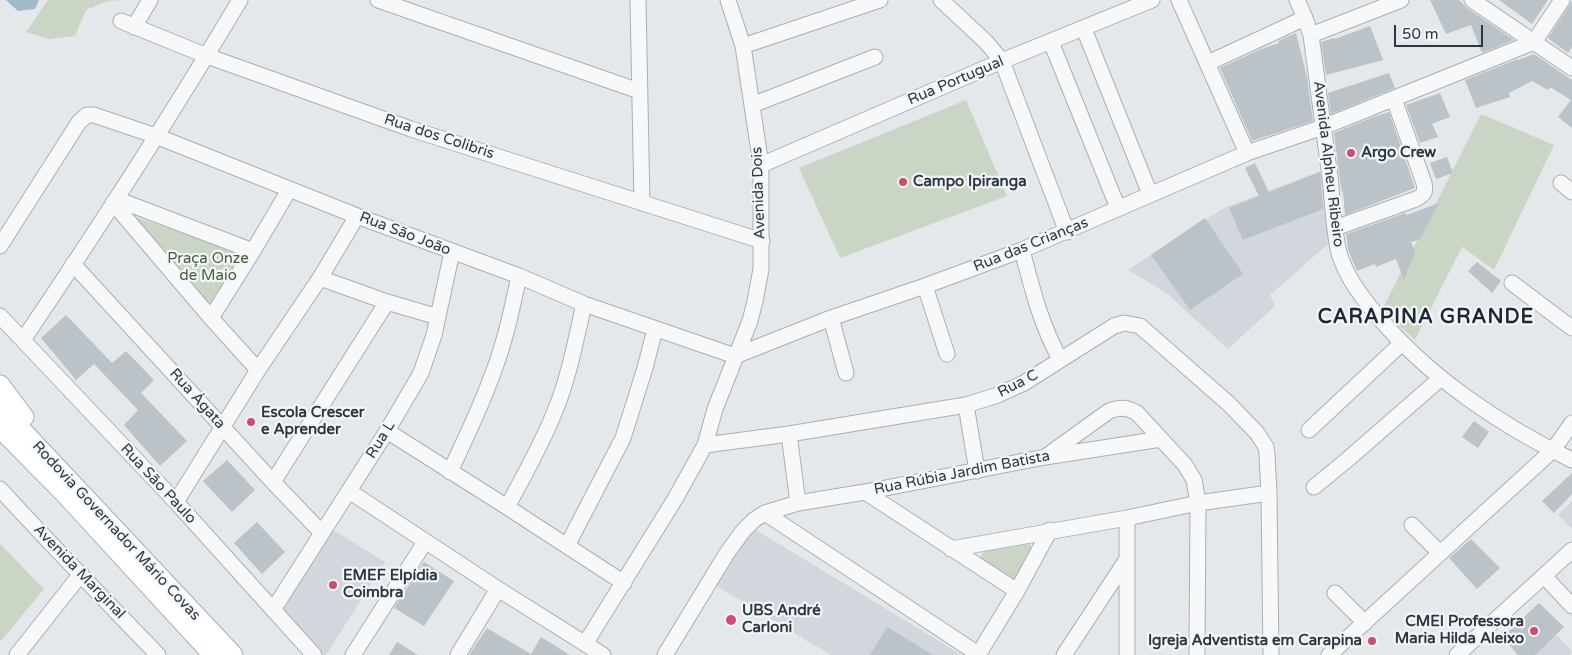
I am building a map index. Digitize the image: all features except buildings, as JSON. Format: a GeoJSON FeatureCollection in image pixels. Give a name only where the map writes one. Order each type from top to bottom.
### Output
{"type":"FeatureCollection","features":[{"type":"Feature","properties":{"kind":"main road"},"geometry":{"type":"LineString","coordinates":[[0,386],[79,489]]}},
{"type":"Feature","properties":{"kind":"main road","name":"Rodovia Governador Mário Covas"},"geometry":{"type":"LineString","coordinates":[[0,407],[233,655]]}},
{"type":"Feature","properties":{"kind":"main road","name":"Rodovia Governador Mário Covas"},"geometry":{"type":"LineString","coordinates":[[0,428],[71,501],[213,655]]}},
{"type":"Feature","properties":{"kind":"street","name":"Rua dos Colibris"},"geometry":{"type":"LineString","coordinates":[[150,0],[127,24],[206,56],[411,129],[762,241]]}},
{"type":"Feature","properties":{"kind":"street"},"geometry":{"type":"LineString","coordinates":[[23,340],[115,201],[240,0]]}},
{"type":"Feature","properties":{"kind":"street"},"geometry":{"type":"LineString","coordinates":[[378,0],[639,92]]}},
{"type":"Feature","properties":{"kind":"street"},"geometry":{"type":"LineString","coordinates":[[638,0],[642,203]]}},
{"type":"Feature","properties":{"kind":"street"},"geometry":{"type":"LineString","coordinates":[[743,46],[880,0]]}},
{"type":"Feature","properties":{"kind":"street"},"geometry":{"type":"LineString","coordinates":[[941,0],[986,42],[1002,61],[1067,232]]}},
{"type":"Feature","properties":{"kind":"street","name":"Rua Portugual"},"geometry":{"type":"LineString","coordinates":[[761,165],[1002,61],[1152,0]]}},
{"type":"Feature","properties":{"kind":"street"},"geometry":{"type":"LineString","coordinates":[[1179,0],[1247,154]]}},
{"type":"Feature","properties":{"kind":"street","name":"Avenida Alpheu Ribeiro"},"geometry":{"type":"LineString","coordinates":[[1297,0],[1311,35],[1335,228],[1339,253],[1348,276],[1367,303],[1402,343],[1441,378],[1467,398],[1538,443],[1572,460]]}},
{"type":"Feature","properties":{"kind":"street"},"geometry":{"type":"LineString","coordinates":[[1311,35],[1401,0]]}},
{"type":"Feature","properties":{"kind":"street"},"geometry":{"type":"LineString","coordinates":[[1472,0],[1572,68]]}},
{"type":"Feature","properties":{"kind":"street"},"geometry":{"type":"LineString","coordinates":[[1534,42],[1562,0]]}},
{"type":"Feature","properties":{"kind":"street","name":"Avenida Dois"},"geometry":{"type":"LineString","coordinates":[[585,644],[675,499],[705,445],[715,409],[756,301],[761,269],[761,165],[743,46],[724,1]]}},
{"type":"Feature","properties":{"kind":"street"},"geometry":{"type":"LineString","coordinates":[[1208,63],[1305,18]]}},
{"type":"Feature","properties":{"kind":"street"},"geometry":{"type":"LineString","coordinates":[[1084,29],[1150,194]]}},
{"type":"Feature","properties":{"kind":"street"},"geometry":{"type":"LineString","coordinates":[[1051,42],[1118,208]]}},
{"type":"Feature","properties":{"kind":"street","name":"Rua das Crianças"},"geometry":{"type":"LineString","coordinates":[[735,356],[831,318],[1022,250],[1247,154],[1394,100],[1534,42]]}},
{"type":"Feature","properties":{"kind":"street"},"geometry":{"type":"LineString","coordinates":[[752,105],[875,57]]}},
{"type":"Feature","properties":{"kind":"street"},"geometry":{"type":"LineString","coordinates":[[1335,228],[1416,200],[1423,195],[1425,190],[1424,183],[1394,100]]}},
{"type":"Feature","properties":{"kind":"street","name":"Rua São João"},"geometry":{"type":"LineString","coordinates":[[0,246],[79,122],[87,115],[94,115],[156,136],[289,190],[519,276],[584,304],[735,356]]}},
{"type":"Feature","properties":{"kind":"street"},"geometry":{"type":"LineString","coordinates":[[211,318],[289,190]]}},
{"type":"Feature","properties":{"kind":"street"},"geometry":{"type":"LineString","coordinates":[[115,201],[253,251]]}},
{"type":"Feature","properties":{"kind":"street"},"geometry":{"type":"LineString","coordinates":[[115,201],[211,318],[258,370]]}},
{"type":"Feature","properties":{"kind":"street"},"geometry":{"type":"LineString","coordinates":[[176,502],[258,370],[320,278],[357,216]]}},
{"type":"Feature","properties":{"kind":"street"},"geometry":{"type":"LineString","coordinates":[[1022,250],[1043,324],[1060,359]]}},
{"type":"Feature","properties":{"kind":"street","name":"Rua L"},"geometry":{"type":"LineString","coordinates":[[273,610],[387,431],[421,373],[432,343],[452,252]]}},
{"type":"Feature","properties":{"kind":"street","name":"Rua Ágata"},"geometry":{"type":"LineString","coordinates":[[73,264],[322,533]]}},
{"type":"Feature","properties":{"kind":"street"},"geometry":{"type":"LineString","coordinates":[[450,472],[494,372],[519,276]]}},
{"type":"Feature","properties":{"kind":"street"},"geometry":{"type":"LineString","coordinates":[[320,278],[387,302],[438,317]]}},
{"type":"Feature","properties":{"kind":"street"},"geometry":{"type":"LineString","coordinates":[[1512,283],[1572,328]]}},
{"type":"Feature","properties":{"kind":"street"},"geometry":{"type":"LineString","coordinates":[[925,286],[947,354]]}},
{"type":"Feature","properties":{"kind":"street"},"geometry":{"type":"LineString","coordinates":[[273,482],[387,302]]}},
{"type":"Feature","properties":{"kind":"street"},"geometry":{"type":"LineString","coordinates":[[507,507],[537,452],[556,410],[571,362],[584,304]]}},
{"type":"Feature","properties":{"kind":"street","name":"Rua São Paulo"},"geometry":{"type":"LineString","coordinates":[[0,316],[176,502],[314,655]]}},
{"type":"Feature","properties":{"kind":"street"},"geometry":{"type":"LineString","coordinates":[[831,318],[846,373]]}},
{"type":"Feature","properties":{"kind":"street","name":"Rua C"},"geometry":{"type":"LineString","coordinates":[[705,445],[789,434],[966,405],[998,395],[1024,383],[1114,326],[1124,324],[1140,326],[1247,422],[1263,442],[1268,454],[1269,493]]}},
{"type":"Feature","properties":{"kind":"street"},"geometry":{"type":"LineString","coordinates":[[567,546],[623,438],[655,329]]}},
{"type":"Feature","properties":{"kind":"street"},"geometry":{"type":"LineString","coordinates":[[1309,430],[1402,343]]}},
{"type":"Feature","properties":{"kind":"street"},"geometry":{"type":"LineString","coordinates":[[1314,487],[1441,378]]}},
{"type":"Feature","properties":{"kind":"street"},"geometry":{"type":"LineString","coordinates":[[966,405],[977,471]]}},
{"type":"Feature","properties":{"kind":"street"},"geometry":{"type":"LineString","coordinates":[[1045,457],[1110,411],[1120,407],[1137,413],[1185,465],[1194,480],[1198,503],[1197,655]]}},
{"type":"Feature","properties":{"kind":"street"},"geometry":{"type":"LineString","coordinates":[[1329,655],[1553,450],[1572,423]]}},
{"type":"Feature","properties":{"kind":"street"},"geometry":{"type":"LineString","coordinates":[[387,431],[624,583]]}},
{"type":"Feature","properties":{"kind":"street"},"geometry":{"type":"LineString","coordinates":[[789,434],[798,503]]}},
{"type":"Feature","properties":{"kind":"street","name":"Rua Rúbia Jardim Batista"},"geometry":{"type":"LineString","coordinates":[[765,513],[798,503],[1045,457],[1161,440]]}},
{"type":"Feature","properties":{"kind":"street","name":"Avenida Marginal"},"geometry":{"type":"LineString","coordinates":[[0,489],[60,555],[81,574],[158,655]]}},
{"type":"Feature","properties":{"kind":"street"},"geometry":{"type":"LineString","coordinates":[[349,491],[425,542],[603,655]]}},
{"type":"Feature","properties":{"kind":"street"},"geometry":{"type":"LineString","coordinates":[[865,492],[1017,591]]}},
{"type":"Feature","properties":{"kind":"street"},"geometry":{"type":"LineString","coordinates":[[951,549],[1050,530],[1127,518],[1198,503],[1269,493],[1272,655]]}},
{"type":"Feature","properties":{"kind":"street"},"geometry":{"type":"LineString","coordinates":[[665,655],[742,531],[765,513],[978,655],[1017,591],[1050,530]]}},
{"type":"Feature","properties":{"kind":"street"},"geometry":{"type":"LineString","coordinates":[[1127,518],[1127,655]]}},
{"type":"Feature","properties":{"kind":"street"},"geometry":{"type":"LineString","coordinates":[[1412,524],[1440,553]]}},
{"type":"Feature","properties":{"kind":"street"},"geometry":{"type":"LineString","coordinates":[[353,655],[425,542]]}},
{"type":"Feature","properties":{"kind":"street"},"geometry":{"type":"LineString","coordinates":[[1457,655],[1572,550]]}},
{"type":"Feature","properties":{"kind":"street"},"geometry":{"type":"LineString","coordinates":[[1064,655],[1127,559]]}},
{"type":"Feature","properties":{"kind":"street"},"geometry":{"type":"LineString","coordinates":[[17,655],[81,574]]}},
{"type":"Feature","properties":{"kind":"street"},"geometry":{"type":"LineString","coordinates":[[1544,576],[1572,606]]}},
{"type":"Feature","properties":{"kind":"street"},"geometry":{"type":"LineString","coordinates":[[458,655],[498,589]]}},
{"type":"Feature","properties":{"kind":"street"},"geometry":{"type":"LineString","coordinates":[[1334,593],[1365,623]]}},
{"type":"Feature","properties":{"kind":"shaded area"},"geometry":{"type":"Polygon","coordinates":[[[1321,171],[1328,244],[1270,295],[1275,306],[1228,349],[1165,292],[1128,270],[1224,208],[1321,171]]]}},
{"type":"Feature","properties":{"kind":"shaded area"},"geometry":{"type":"Polygon","coordinates":[[[1572,501],[1572,529],[1558,515],[1572,501]]]}},
{"type":"Feature","properties":{"kind":"shaded area"},"geometry":{"type":"Polygon","coordinates":[[[751,527],[962,655],[831,655],[715,585],[751,527]]]}},
{"type":"Feature","properties":{"kind":"shaded area","name":"EMEF Elpídia Coimbra"},"geometry":{"type":"Polygon","coordinates":[[[333,530],[385,562],[326,655],[324,655],[280,608],[333,530]]]}},
{"type":"Feature","properties":{"kind":"shaded area","name":"CMEI Professora Maria Hilda Aleixo"},"geometry":{"type":"Polygon","coordinates":[[[1539,603],[1564,627],[1556,634],[1572,651],[1569,655],[1518,655],[1503,637],[1539,603]]]}},
{"type":"Feature","properties":{"kind":"green space"},"geometry":{"type":"Polygon","coordinates":[[[48,0],[121,0],[108,1],[86,10],[75,36],[49,39],[26,32],[48,0]]]}},
{"type":"Feature","properties":{"kind":"green space","name":"Campo Ipiranga"},"geometry":{"type":"Polygon","coordinates":[[[966,100],[1007,196],[840,258],[799,168],[966,100]]]}},
{"type":"Feature","properties":{"kind":"green space"},"geometry":{"type":"Polygon","coordinates":[[[1481,114],[1554,145],[1494,270],[1462,247],[1415,340],[1382,310],[1481,114]]]}},
{"type":"Feature","properties":{"kind":"green space","name":"Praça Onze de Maio"},"geometry":{"type":"Polygon","coordinates":[[[130,215],[246,255],[211,309],[130,215]]]}},
{"type":"Feature","properties":{"kind":"green space"},"geometry":{"type":"Polygon","coordinates":[[[0,544],[44,589],[0,642],[0,544]]]}},
{"type":"Feature","properties":{"kind":"green space"},"geometry":{"type":"Polygon","coordinates":[[[1030,544],[1033,550],[1014,584],[978,561],[984,551],[1030,544]]]}},
{"type":"Feature","properties":{"kind":"water"},"geometry":{"type":"Polygon","coordinates":[[[6,0],[39,0],[35,9],[18,11],[6,0]]]}},
{"type":"Feature","properties":{"kind":"place","name":"Argo Crew"},"geometry":{"type":"Point","coordinates":[1351,153]}},
{"type":"Feature","properties":{"kind":"place","name":"Campo Ipiranga"},"geometry":{"type":"Point","coordinates":[903,182]}},
{"type":"Feature","properties":{"kind":"place","name":"Escola Crescer e Aprender"},"geometry":{"type":"Point","coordinates":[251,422]}},
{"type":"Feature","properties":{"kind":"place","name":"EMEF Elpídia Coimbra"},"geometry":{"type":"Point","coordinates":[333,585]}},
{"type":"Feature","properties":{"kind":"place","name":"UBS André Carloni"},"geometry":{"type":"Point","coordinates":[731,620]}},
{"type":"Feature","properties":{"kind":"place","name":"CMEI Professora Maria Hilda Aleixo"},"geometry":{"type":"Point","coordinates":[1534,631]}},
{"type":"Feature","properties":{"kind":"place","name":"Igreja Adventista em Carapina"},"geometry":{"type":"Point","coordinates":[1372,641]}},
{"type":"Feature","properties":{"kind":"district","name":"CARAPINA GRANDE"},"geometry":{"type":"Point","coordinates":[1426,318]}}]}
